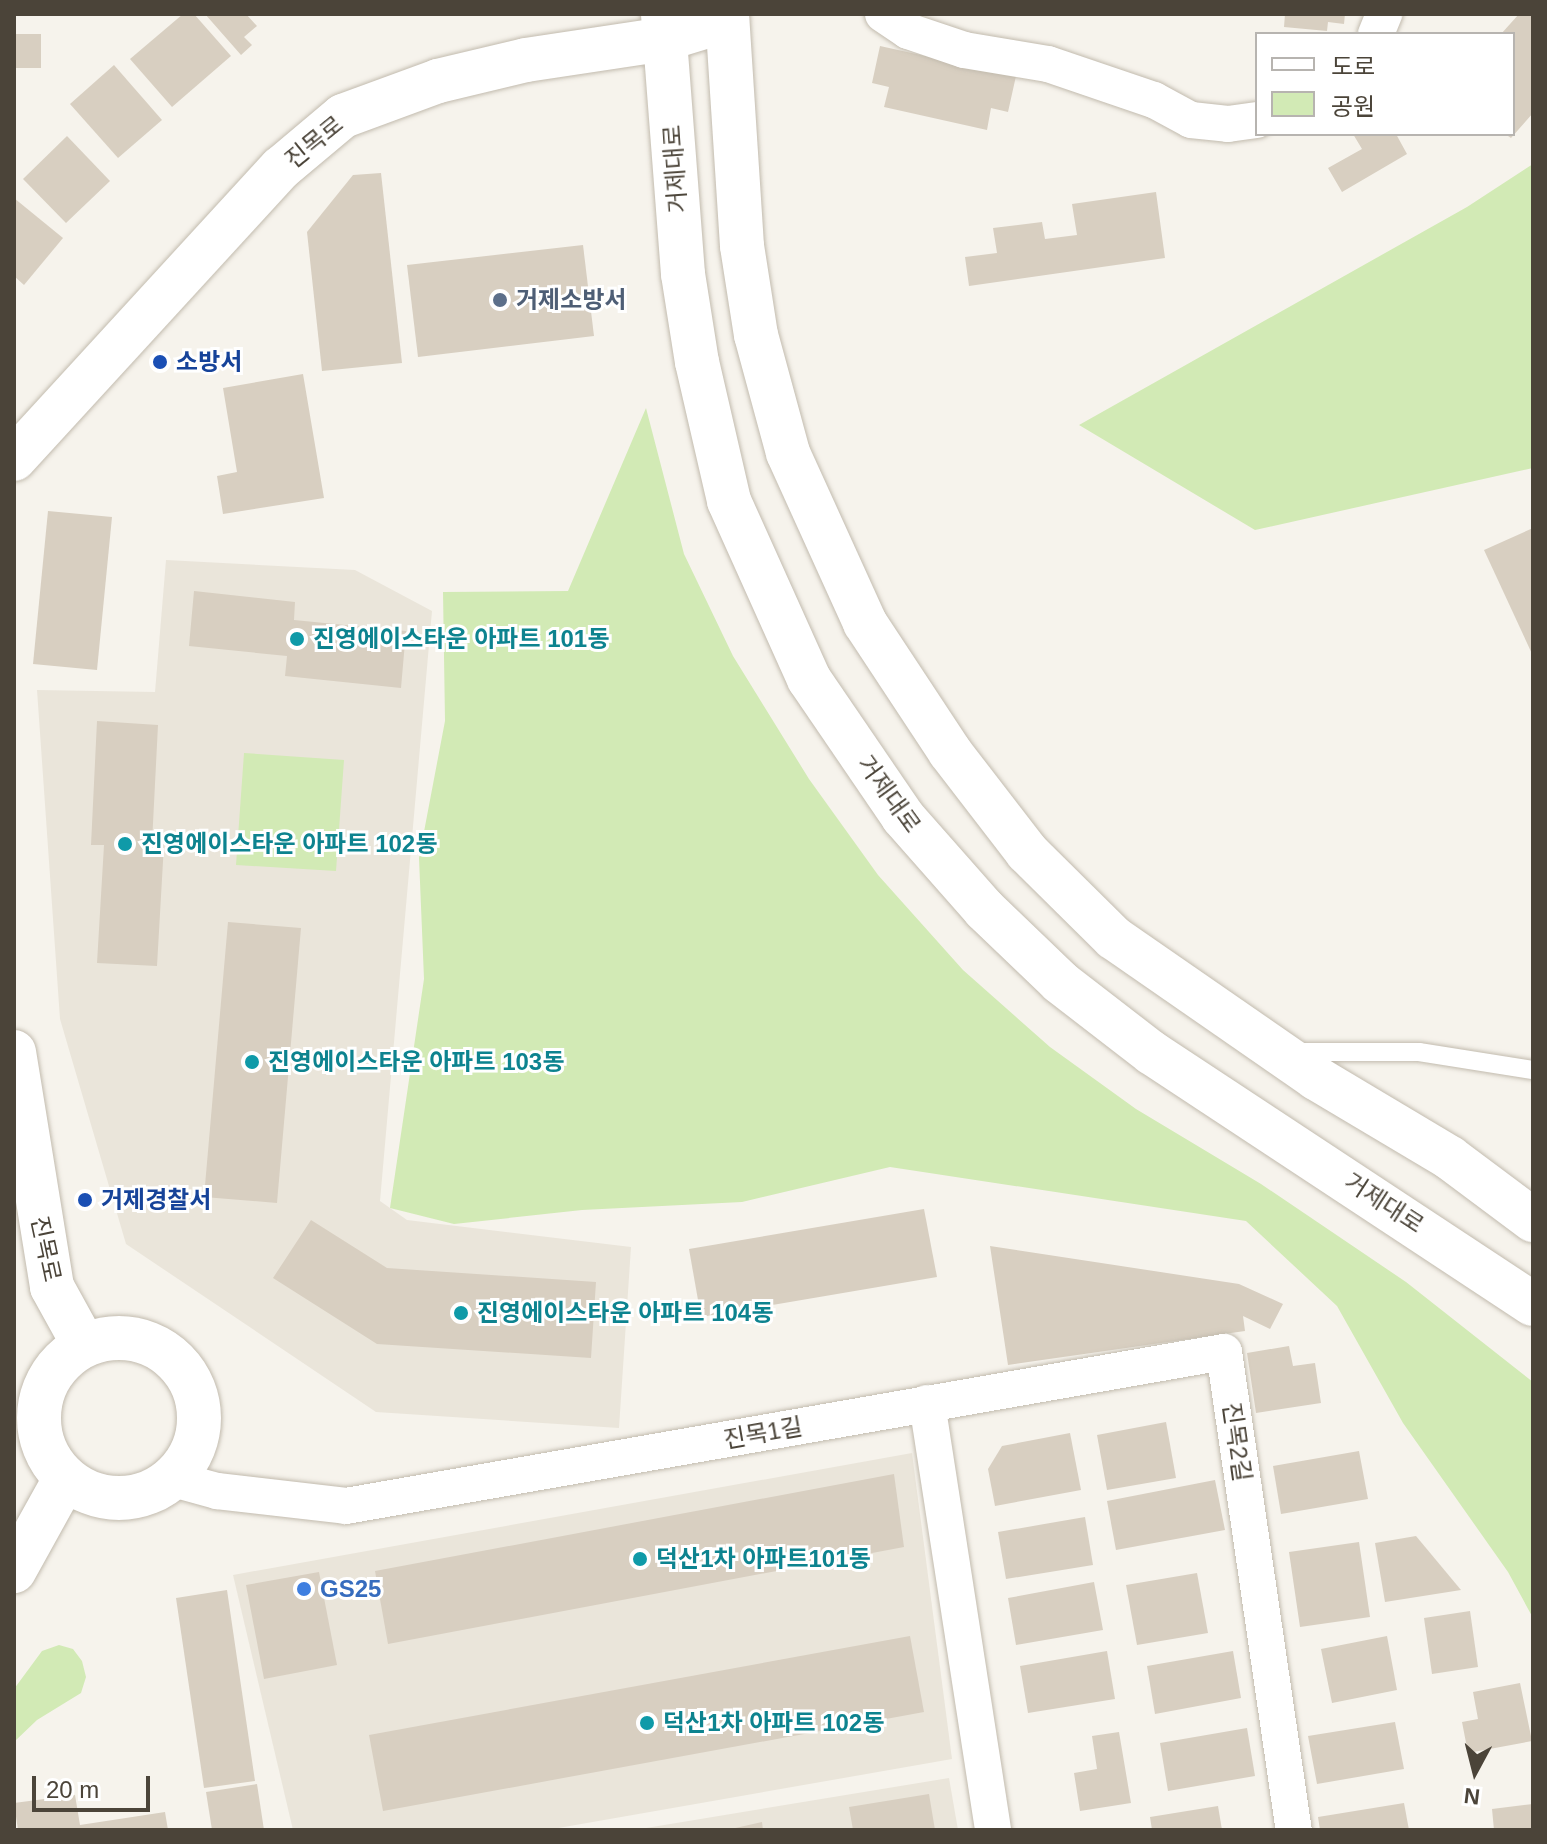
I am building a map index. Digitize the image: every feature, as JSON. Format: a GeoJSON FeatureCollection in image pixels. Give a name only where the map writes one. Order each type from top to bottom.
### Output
{"type":"FeatureCollection","features":[{"type":"Feature","properties":{"kind":"street"},"geometry":{"type":"LineString","coordinates":[[883,14],[908,31],[964,50],[1048,64],[1154,100],[1191,120],[1228,124],[1255,120]]}},
{"type":"Feature","properties":{"kind":"street"},"geometry":{"type":"LineString","coordinates":[[731,16],[742,246],[756,335],[788,453],[865,623],[950,752],[1027,852],[1114,938],[1276,1052],[1450,1158],[1533,1220]]}},
{"type":"Feature","properties":{"kind":"street","name":"진목로"},"geometry":{"type":"LineString","coordinates":[[15,454],[281,168],[343,116],[438,81],[664,27],[731,16]]}},
{"type":"Feature","properties":{"kind":"street","name":"거제대로"},"geometry":{"type":"LineString","coordinates":[[664,27],[683,274],[729,501],[809,679],[903,817],[1060,982],[1140,1045],[1533,1304]]}},
{"type":"Feature","properties":{"kind":"street","name":"진목로"},"geometry":{"type":"LineString","coordinates":[[14,1052],[52,1287],[84,1345]]}},
{"type":"Feature","properties":{"kind":"street"},"geometry":{"type":"LineString","coordinates":[[135,1339],[169,1356],[193,1385],[200,1409],[198,1435],[189,1459],[173,1479],[153,1491],[107,1498],[65,1479],[49,1459],[39,1434],[39,1407],[54,1371],[84,1345],[135,1339]]}},
{"type":"Feature","properties":{"kind":"street","name":"진목2길"},"geometry":{"type":"LineString","coordinates":[[927,1403],[1224,1352],[1294,1830]]}},
{"type":"Feature","properties":{"kind":"street"},"geometry":{"type":"LineString","coordinates":[[927,1403],[993,1830]]}},
{"type":"Feature","properties":{"kind":"street","name":"진목1길"},"geometry":{"type":"LineString","coordinates":[[173,1479],[217,1491],[346,1506],[927,1403]]}},
{"type":"Feature","properties":{"kind":"street"},"geometry":{"type":"LineString","coordinates":[[14,1571],[65,1479]]}},
{"type":"Feature","properties":{"kind":"lane"},"geometry":{"type":"LineString","coordinates":[[1276,1052],[1419,1052],[1533,1070]]}},
{"type":"Feature","properties":{"kind":"shaded area"},"geometry":{"type":"Polygon","coordinates":[[[166,560],[355,570],[432,611],[380,1201],[407,1220],[631,1247],[619,1428],[376,1412],[126,1244],[60,1019],[37,690],[155,692],[166,560]]]}},
{"type":"Feature","properties":{"kind":"shaded area"},"geometry":{"type":"Polygon","coordinates":[[[912,1453],[952,1759],[547,1830],[293,1830],[233,1575],[912,1453]]]}},
{"type":"Feature","properties":{"kind":"shaded area"},"geometry":{"type":"Polygon","coordinates":[[[949,1778],[958,1830],[634,1830],[949,1778]]]}},
{"type":"Feature","properties":{"kind":"green space"},"geometry":{"type":"Polygon","coordinates":[[[1533,164],[1533,468],[1255,530],[1079,425],[1467,207],[1533,164]]]}},
{"type":"Feature","properties":{"kind":"green space"},"geometry":{"type":"Polygon","coordinates":[[[646,408],[684,554],[733,656],[809,779],[878,875],[963,970],[1050,1047],[1136,1109],[1261,1184],[1406,1282],[1533,1382],[1533,1618],[1508,1572],[1403,1423],[1337,1306],[1246,1221],[890,1167],[742,1202],[582,1210],[454,1224],[390,1208],[424,979],[419,858],[445,721],[443,592],[568,591],[646,408]]]}},
{"type":"Feature","properties":{"kind":"green space"},"geometry":{"type":"Polygon","coordinates":[[[244,753],[344,760],[336,871],[236,865],[244,753]]]}},
{"type":"Feature","properties":{"kind":"green space"},"geometry":{"type":"Polygon","coordinates":[[[59,1645],[73,1649],[82,1661],[86,1677],[81,1693],[37,1720],[14,1742],[14,1689],[42,1651],[59,1645]]]}},
{"type":"Feature","properties":{"kind":"building"},"geometry":{"type":"Polygon","coordinates":[[[183,14],[194,14],[231,56],[172,107],[130,59],[183,14]]]}},
{"type":"Feature","properties":{"kind":"building"},"geometry":{"type":"Polygon","coordinates":[[[205,14],[246,14],[257,26],[244,37],[252,45],[241,55],[205,14]]]}},
{"type":"Feature","properties":{"kind":"building"},"geometry":{"type":"Polygon","coordinates":[[[1285,14],[1345,14],[1344,24],[1328,22],[1327,31],[1284,27],[1285,14]]]}},
{"type":"Feature","properties":{"kind":"building"},"geometry":{"type":"Polygon","coordinates":[[[1519,14],[1533,14],[1533,113],[1515,133],[1515,32],[1503,32],[1519,14]]]}},
{"type":"Feature","properties":{"kind":"building"},"geometry":{"type":"Polygon","coordinates":[[[14,34],[41,34],[41,68],[14,68],[14,34]]]}},
{"type":"Feature","properties":{"kind":"building"},"geometry":{"type":"Polygon","coordinates":[[[880,46],[1016,76],[1008,112],[991,108],[987,130],[884,107],[889,87],[872,83],[880,46]]]}},
{"type":"Feature","properties":{"kind":"building"},"geometry":{"type":"Polygon","coordinates":[[[114,65],[162,120],[118,158],[70,104],[114,65]]]}},
{"type":"Feature","properties":{"kind":"building"},"geometry":{"type":"Polygon","coordinates":[[[67,136],[110,181],[66,223],[23,179],[67,136]]]}},
{"type":"Feature","properties":{"kind":"building"},"geometry":{"type":"Polygon","coordinates":[[[1354,136],[1397,136],[1407,154],[1342,192],[1328,168],[1362,149],[1354,136]]]}},
{"type":"Feature","properties":{"kind":"building"},"geometry":{"type":"Polygon","coordinates":[[[381,173],[402,363],[322,371],[307,232],[353,175],[381,173]]]}},
{"type":"Feature","properties":{"kind":"building"},"geometry":{"type":"Polygon","coordinates":[[[1156,192],[1165,258],[969,286],[965,257],[997,253],[993,228],[1042,222],[1045,239],[1077,235],[1072,204],[1156,192]]]}},
{"type":"Feature","properties":{"kind":"building"},"geometry":{"type":"Polygon","coordinates":[[[14,198],[63,238],[24,285],[14,276],[14,198]]]}},
{"type":"Feature","properties":{"kind":"building","name":"거제소방서"},"geometry":{"type":"Polygon","coordinates":[[[583,245],[594,336],[418,357],[407,265],[583,245]]]}},
{"type":"Feature","properties":{"kind":"building"},"geometry":{"type":"Polygon","coordinates":[[[303,374],[324,498],[223,514],[217,476],[237,472],[223,388],[303,374]]]}},
{"type":"Feature","properties":{"kind":"building"},"geometry":{"type":"Polygon","coordinates":[[[48,511],[112,517],[97,670],[33,664],[48,511]]]}},
{"type":"Feature","properties":{"kind":"building"},"geometry":{"type":"Polygon","coordinates":[[[1533,528],[1533,656],[1484,550],[1533,528]]]}},
{"type":"Feature","properties":{"kind":"building","name":"진영에이스타운 아파트 101동"},"geometry":{"type":"Polygon","coordinates":[[[194,591],[295,602],[294,620],[406,631],[401,688],[285,676],[287,656],[189,646],[194,591]]]}},
{"type":"Feature","properties":{"kind":"building","name":"진영에이스타운 아파트 102동"},"geometry":{"type":"Polygon","coordinates":[[[97,721],[158,725],[152,843],[164,844],[157,966],[97,963],[104,845],[91,845],[97,721]]]}},
{"type":"Feature","properties":{"kind":"building","name":"진영에이스타운 아파트 103동"},"geometry":{"type":"Polygon","coordinates":[[[228,922],[301,928],[277,1203],[204,1197],[228,922]]]}},
{"type":"Feature","properties":{"kind":"building"},"geometry":{"type":"Polygon","coordinates":[[[924,1209],[937,1277],[701,1317],[689,1249],[924,1209]]]}},
{"type":"Feature","properties":{"kind":"building","name":"진영에이스타운 아파트 104동"},"geometry":{"type":"Polygon","coordinates":[[[311,1220],[387,1268],[596,1282],[591,1358],[377,1344],[273,1278],[311,1220]]]}},
{"type":"Feature","properties":{"kind":"building"},"geometry":{"type":"Polygon","coordinates":[[[990,1246],[1239,1284],[1283,1304],[1270,1329],[1243,1316],[1245,1331],[1008,1365],[990,1246]]]}},
{"type":"Feature","properties":{"kind":"building"},"geometry":{"type":"Polygon","coordinates":[[[1289,1346],[1293,1366],[1315,1363],[1321,1403],[1256,1413],[1247,1353],[1289,1346]]]}},
{"type":"Feature","properties":{"kind":"building"},"geometry":{"type":"Polygon","coordinates":[[[1166,1422],[1176,1478],[1107,1490],[1097,1435],[1166,1422]]]}},
{"type":"Feature","properties":{"kind":"building"},"geometry":{"type":"Polygon","coordinates":[[[1070,1433],[1081,1490],[995,1506],[988,1469],[1002,1446],[1070,1433]]]}},
{"type":"Feature","properties":{"kind":"building"},"geometry":{"type":"Polygon","coordinates":[[[1359,1451],[1368,1499],[1281,1514],[1273,1466],[1359,1451]]]}},
{"type":"Feature","properties":{"kind":"building","name":"덕산1차 아파트101동"},"geometry":{"type":"Polygon","coordinates":[[[894,1474],[904,1547],[388,1644],[375,1571],[894,1474]]]}},
{"type":"Feature","properties":{"kind":"building"},"geometry":{"type":"Polygon","coordinates":[[[1215,1480],[1225,1530],[1116,1550],[1107,1501],[1215,1480]]]}},
{"type":"Feature","properties":{"kind":"building"},"geometry":{"type":"Polygon","coordinates":[[[1085,1517],[1093,1565],[1006,1579],[998,1532],[1085,1517]]]}},
{"type":"Feature","properties":{"kind":"building"},"geometry":{"type":"Polygon","coordinates":[[[1416,1536],[1461,1590],[1385,1602],[1375,1543],[1416,1536]]]}},
{"type":"Feature","properties":{"kind":"building"},"geometry":{"type":"Polygon","coordinates":[[[1359,1542],[1370,1617],[1300,1627],[1289,1552],[1359,1542]]]}},
{"type":"Feature","properties":{"kind":"building"},"geometry":{"type":"Polygon","coordinates":[[[319,1572],[337,1665],[264,1679],[246,1585],[319,1572]]]}},
{"type":"Feature","properties":{"kind":"building"},"geometry":{"type":"Polygon","coordinates":[[[1197,1573],[1208,1633],[1137,1645],[1126,1585],[1197,1573]]]}},
{"type":"Feature","properties":{"kind":"building"},"geometry":{"type":"Polygon","coordinates":[[[1094,1582],[1103,1630],[1016,1645],[1008,1598],[1094,1582]]]}},
{"type":"Feature","properties":{"kind":"building"},"geometry":{"type":"Polygon","coordinates":[[[227,1590],[255,1781],[204,1788],[176,1598],[227,1590]]]}},
{"type":"Feature","properties":{"kind":"building"},"geometry":{"type":"Polygon","coordinates":[[[1470,1611],[1478,1667],[1432,1674],[1424,1618],[1470,1611]]]}},
{"type":"Feature","properties":{"kind":"building","name":"덕산1차 아파트 102동"},"geometry":{"type":"Polygon","coordinates":[[[910,1636],[924,1712],[383,1811],[369,1735],[910,1636]]]}},
{"type":"Feature","properties":{"kind":"building"},"geometry":{"type":"Polygon","coordinates":[[[1387,1636],[1397,1690],[1332,1703],[1321,1649],[1387,1636]]]}},
{"type":"Feature","properties":{"kind":"building"},"geometry":{"type":"Polygon","coordinates":[[[1107,1651],[1115,1699],[1028,1713],[1020,1666],[1107,1651]]]}},
{"type":"Feature","properties":{"kind":"building"},"geometry":{"type":"Polygon","coordinates":[[[1233,1651],[1241,1698],[1155,1714],[1147,1666],[1233,1651]]]}},
{"type":"Feature","properties":{"kind":"building"},"geometry":{"type":"Polygon","coordinates":[[[1520,1683],[1532,1741],[1468,1753],[1462,1722],[1478,1719],[1473,1692],[1520,1683]]]}},
{"type":"Feature","properties":{"kind":"building"},"geometry":{"type":"Polygon","coordinates":[[[1395,1722],[1404,1769],[1317,1784],[1308,1736],[1395,1722]]]}},
{"type":"Feature","properties":{"kind":"building"},"geometry":{"type":"Polygon","coordinates":[[[1247,1728],[1255,1776],[1168,1791],[1160,1743],[1247,1728]]]}},
{"type":"Feature","properties":{"kind":"building"},"geometry":{"type":"Polygon","coordinates":[[[1119,1732],[1131,1803],[1080,1811],[1074,1773],[1097,1769],[1092,1736],[1119,1732]]]}},
{"type":"Feature","properties":{"kind":"building"},"geometry":{"type":"Polygon","coordinates":[[[257,1784],[264,1830],[212,1830],[206,1792],[257,1784]]]}},
{"type":"Feature","properties":{"kind":"building"},"geometry":{"type":"Polygon","coordinates":[[[929,1794],[935,1830],[853,1830],[849,1807],[929,1794]]]}},
{"type":"Feature","properties":{"kind":"building"},"geometry":{"type":"Polygon","coordinates":[[[75,1795],[80,1825],[165,1812],[168,1830],[18,1830],[14,1803],[75,1795]]]}},
{"type":"Feature","properties":{"kind":"building"},"geometry":{"type":"Polygon","coordinates":[[[1404,1803],[1409,1830],[1320,1830],[1318,1817],[1404,1803]]]}},
{"type":"Feature","properties":{"kind":"building"},"geometry":{"type":"Polygon","coordinates":[[[1533,1804],[1533,1830],[1494,1830],[1492,1809],[1533,1804]]]}},
{"type":"Feature","properties":{"kind":"building"},"geometry":{"type":"Polygon","coordinates":[[[1218,1806],[1222,1830],[1152,1830],[1150,1817],[1218,1806]]]}},
{"type":"Feature","properties":{"kind":"building"},"geometry":{"type":"Polygon","coordinates":[[[762,1822],[763,1830],[731,1830],[731,1829],[762,1822]]]}},
{"type":"Feature","properties":{"kind":"place","name":"거제소방서"},"geometry":{"type":"Point","coordinates":[500,300]}},
{"type":"Feature","properties":{"kind":"place","name":"소방서"},"geometry":{"type":"Point","coordinates":[160,362]}},
{"type":"Feature","properties":{"kind":"place","name":"진영에이스타운 아파트 101동"},"geometry":{"type":"Point","coordinates":[297,639]}},
{"type":"Feature","properties":{"kind":"place","name":"진영에이스타운 아파트 102동"},"geometry":{"type":"Point","coordinates":[125,844]}},
{"type":"Feature","properties":{"kind":"place","name":"진영에이스타운 아파트 103동"},"geometry":{"type":"Point","coordinates":[252,1062]}},
{"type":"Feature","properties":{"kind":"place","name":"거제경찰서"},"geometry":{"type":"Point","coordinates":[85,1200]}},
{"type":"Feature","properties":{"kind":"place","name":"진영에이스타운 아파트 104동"},"geometry":{"type":"Point","coordinates":[461,1313]}},
{"type":"Feature","properties":{"kind":"place","name":"덕산1차 아파트101동"},"geometry":{"type":"Point","coordinates":[640,1559]}},
{"type":"Feature","properties":{"kind":"place","name":"GS25"},"geometry":{"type":"Point","coordinates":[304,1589]}},
{"type":"Feature","properties":{"kind":"place","name":"덕산1차 아파트 102동"},"geometry":{"type":"Point","coordinates":[647,1723]}}]}
